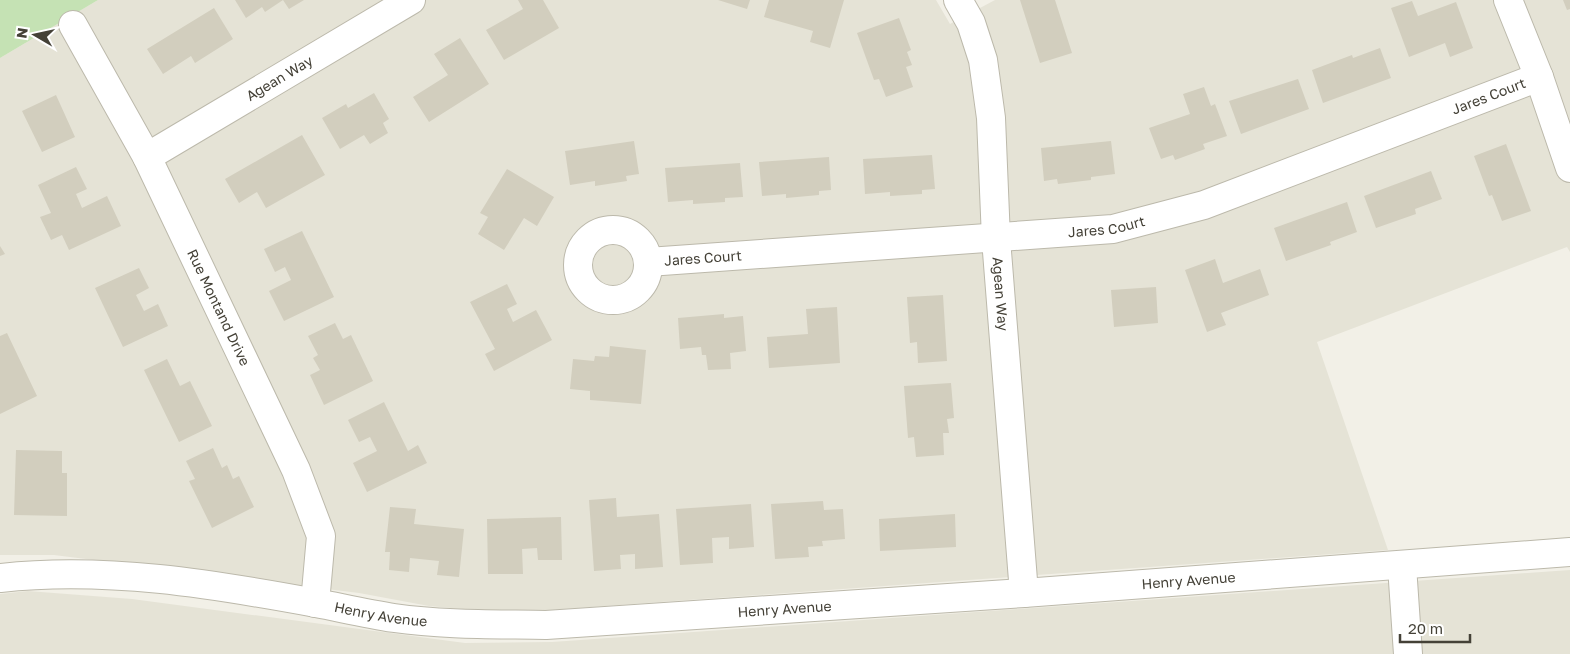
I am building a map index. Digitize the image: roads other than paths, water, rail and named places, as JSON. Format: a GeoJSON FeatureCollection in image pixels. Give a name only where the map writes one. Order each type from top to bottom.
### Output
{"type":"FeatureCollection","features":[{"type":"Feature","properties":{"kind":"street","name":"Agean Way"},"geometry":{"type":"LineString","coordinates":[[148,157],[411,0]]}},
{"type":"Feature","properties":{"kind":"street","name":"Agean Way"},"geometry":{"type":"LineString","coordinates":[[958,0],[971,23],[983,60],[991,118],[996,239],[1024,593]]}},
{"type":"Feature","properties":{"kind":"street"},"geometry":{"type":"LineString","coordinates":[[1508,0],[1540,77],[1570,168]]}},
{"type":"Feature","properties":{"kind":"street","name":"Rue Montand Drive"},"geometry":{"type":"LineString","coordinates":[[73,25],[148,157],[299,478],[321,536],[315,603]]}},
{"type":"Feature","properties":{"kind":"street","name":"Jares Court"},"geometry":{"type":"LineString","coordinates":[[648,262],[996,239],[1113,229],[1204,204],[1540,77]]}},
{"type":"Feature","properties":{"kind":"street","name":"Henry Avenue"},"geometry":{"type":"LineString","coordinates":[[0,578],[25,575],[107,576],[192,584],[396,618],[470,624],[546,625],[1024,593],[1570,552]]}},
{"type":"Feature","properties":{"kind":"street"},"geometry":{"type":"LineString","coordinates":[[1402,566],[1408,654]]}}]}
